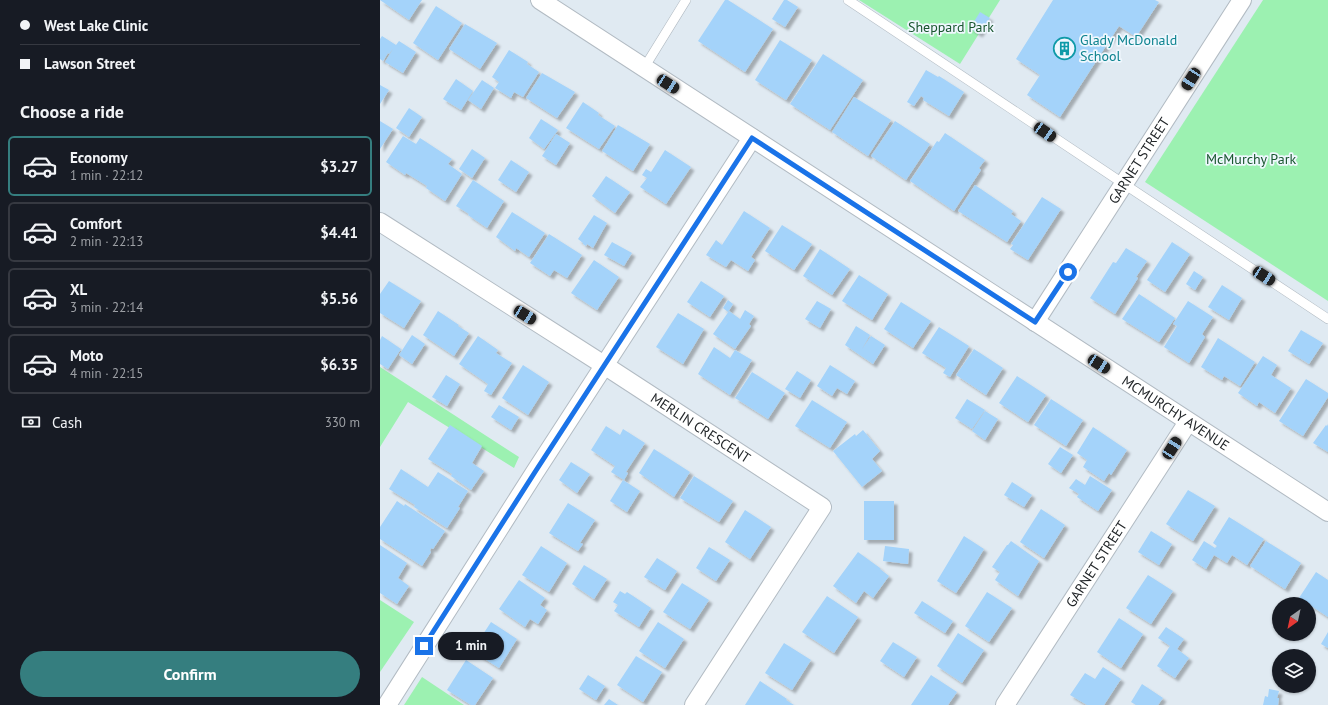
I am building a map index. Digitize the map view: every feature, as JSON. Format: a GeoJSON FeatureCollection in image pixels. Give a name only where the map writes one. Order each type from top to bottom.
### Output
{"type":"FeatureCollection","features":[{"type":"Feature","properties":{"kind":"street","name":"MCMURCHY AVENUE"},"geometry":{"type":"LineString","coordinates":[[540,0],[1328,512]]}},
{"type":"Feature","properties":{"kind":"street","name":"GARNET STREET"},"geometry":{"type":"LineString","coordinates":[[1035,322],[1242,0]]}},
{"type":"Feature","properties":{"kind":"street"},"geometry":{"type":"LineString","coordinates":[[387,705],[604,365],[752,138]]}},
{"type":"Feature","properties":{"kind":"street","name":"MERLIN CRESCENT"},"geometry":{"type":"LineString","coordinates":[[380,222],[604,365],[822,507],[694,705]]}},
{"type":"Feature","properties":{"kind":"street","name":"GARNET STREET"},"geometry":{"type":"LineString","coordinates":[[1005,705],[1188,422]]}},
{"type":"Feature","properties":{"kind":"lane"},"geometry":{"type":"LineString","coordinates":[[644,68],[686,0]]}},
{"type":"Feature","properties":{"kind":"lane"},"geometry":{"type":"LineString","coordinates":[[848,0],[1328,318]]}},
{"type":"Feature","properties":{"kind":"green space","name":"Sheppard Park"},"geometry":{"type":"Polygon","coordinates":[[[859,0],[1000,0],[960,64],[859,0]]]}},
{"type":"Feature","properties":{"kind":"green space","name":"McMurchy Park"},"geometry":{"type":"Polygon","coordinates":[[[1263,0],[1328,0],[1328,301],[1145,182],[1263,0]]]}},
{"type":"Feature","properties":{"kind":"green space"},"geometry":{"type":"Polygon","coordinates":[[[380,367],[519,457],[514,468],[408,402],[380,447],[380,367]]]}},
{"type":"Feature","properties":{"kind":"green space"},"geometry":{"type":"Polygon","coordinates":[[[380,600],[414,622],[380,672],[380,600]]]}},
{"type":"Feature","properties":{"kind":"green space"},"geometry":{"type":"Polygon","coordinates":[[[422,677],[464,705],[404,705],[422,677]]]}},
{"type":"Feature","properties":{"kind":"building"},"geometry":{"type":"Polygon","coordinates":[[[380,0],[422,0],[409,20],[380,0]]]}},
{"type":"Feature","properties":{"kind":"building"},"geometry":{"type":"Polygon","coordinates":[[[725,0],[728,0],[773,29],[745,72],[698,41],[725,0]]]}},
{"type":"Feature","properties":{"kind":"building"},"geometry":{"type":"Polygon","coordinates":[[[784,0],[787,0],[798,7],[785,27],[772,19],[784,0]]]}},
{"type":"Feature","properties":{"kind":"building","name":"Glady McDonald School"},"geometry":{"type":"Polygon","coordinates":[[[1053,0],[1155,0],[1159,2],[1136,37],[1119,26],[1060,117],[1027,95],[1040,75],[1016,59],[1053,0]]]}},
{"type":"Feature","properties":{"kind":"building"},"geometry":{"type":"Polygon","coordinates":[[[436,6],[462,23],[438,60],[413,43],[436,6]]]}},
{"type":"Feature","properties":{"kind":"building"},"geometry":{"type":"Polygon","coordinates":[[[980,12],[990,18],[979,34],[970,28],[980,12]]]}},
{"type":"Feature","properties":{"kind":"building"},"geometry":{"type":"Polygon","coordinates":[[[465,24],[497,43],[480,69],[449,49],[465,24]]]}},
{"type":"Feature","properties":{"kind":"building"},"geometry":{"type":"Polygon","coordinates":[[[382,36],[396,45],[399,41],[416,52],[403,73],[385,62],[393,49],[389,54],[388,53],[383,61],[380,59],[380,39],[382,36]]]}},
{"type":"Feature","properties":{"kind":"building"},"geometry":{"type":"Polygon","coordinates":[[[780,40],[812,60],[786,100],[755,80],[780,40]]]}},
{"type":"Feature","properties":{"kind":"building"},"geometry":{"type":"Polygon","coordinates":[[[509,50],[528,62],[527,64],[539,72],[523,97],[514,92],[511,98],[495,88],[499,82],[492,77],[509,50]]]}},
{"type":"Feature","properties":{"kind":"building"},"geometry":{"type":"Polygon","coordinates":[[[823,54],[863,80],[830,130],[790,104],[823,54]]]}},
{"type":"Feature","properties":{"kind":"building"},"geometry":{"type":"Polygon","coordinates":[[[926,70],[938,77],[939,76],[964,92],[949,116],[923,100],[924,98],[921,96],[914,106],[907,102],[926,70]]]}},
{"type":"Feature","properties":{"kind":"building"},"geometry":{"type":"Polygon","coordinates":[[[542,73],[575,92],[557,118],[526,98],[542,73]]]}},
{"type":"Feature","properties":{"kind":"building"},"geometry":{"type":"Polygon","coordinates":[[[456,79],[473,91],[461,110],[443,99],[456,79]]]}},
{"type":"Feature","properties":{"kind":"building"},"geometry":{"type":"Polygon","coordinates":[[[482,80],[494,88],[481,109],[468,100],[482,80]]]}},
{"type":"Feature","properties":{"kind":"building"},"geometry":{"type":"Polygon","coordinates":[[[380,85],[389,90],[380,104],[380,85]]]}},
{"type":"Feature","properties":{"kind":"building"},"geometry":{"type":"Polygon","coordinates":[[[854,97],[891,120],[868,156],[832,132],[854,97]]]}},
{"type":"Feature","properties":{"kind":"building"},"geometry":{"type":"Polygon","coordinates":[[[583,102],[599,113],[598,115],[615,126],[599,149],[566,128],[583,102]]]}},
{"type":"Feature","properties":{"kind":"building"},"geometry":{"type":"Polygon","coordinates":[[[409,108],[422,117],[409,137],[396,128],[409,108]]]}},
{"type":"Feature","properties":{"kind":"building"},"geometry":{"type":"Polygon","coordinates":[[[541,119],[558,130],[544,149],[529,138],[541,119]]]}},
{"type":"Feature","properties":{"kind":"building"},"geometry":{"type":"Polygon","coordinates":[[[380,121],[393,129],[380,149],[380,121]]]}},
{"type":"Feature","properties":{"kind":"building"},"geometry":{"type":"Polygon","coordinates":[[[895,121],[930,144],[906,180],[871,156],[895,121]]]}},
{"type":"Feature","properties":{"kind":"building"},"geometry":{"type":"Polygon","coordinates":[[[618,125],[650,144],[633,171],[602,151],[618,125]]]}},
{"type":"Feature","properties":{"kind":"building"},"geometry":{"type":"Polygon","coordinates":[[[945,133],[985,160],[979,168],[981,170],[954,211],[910,181],[937,141],[939,142],[945,133]]]}},
{"type":"Feature","properties":{"kind":"building"},"geometry":{"type":"Polygon","coordinates":[[[556,134],[570,143],[556,165],[542,156],[556,134]]]}},
{"type":"Feature","properties":{"kind":"building"},"geometry":{"type":"Polygon","coordinates":[[[403,136],[416,144],[420,138],[452,159],[448,164],[462,174],[445,201],[426,188],[427,186],[406,173],[405,175],[386,162],[403,136]]]}},
{"type":"Feature","properties":{"kind":"building"},"geometry":{"type":"Polygon","coordinates":[[[472,149],[485,158],[472,178],[459,169],[472,149]]]}},
{"type":"Feature","properties":{"kind":"building"},"geometry":{"type":"Polygon","coordinates":[[[665,150],[691,167],[666,204],[640,187],[647,178],[642,175],[646,169],[651,172],[665,150]]]}},
{"type":"Feature","properties":{"kind":"building"},"geometry":{"type":"Polygon","coordinates":[[[511,160],[529,172],[516,192],[498,180],[511,160]]]}},
{"type":"Feature","properties":{"kind":"building"},"geometry":{"type":"Polygon","coordinates":[[[606,176],[630,192],[615,213],[592,196],[606,176]]]}},
{"type":"Feature","properties":{"kind":"building"},"geometry":{"type":"Polygon","coordinates":[[[473,180],[504,201],[487,228],[456,206],[473,180]]]}},
{"type":"Feature","properties":{"kind":"building"},"geometry":{"type":"Polygon","coordinates":[[[975,185],[1013,211],[1011,214],[1021,221],[1007,242],[958,211],[975,185]]]}},
{"type":"Feature","properties":{"kind":"building"},"geometry":{"type":"Polygon","coordinates":[[[1042,197],[1061,209],[1028,260],[1010,249],[1013,245],[1011,244],[1042,197]]]}},
{"type":"Feature","properties":{"kind":"building"},"geometry":{"type":"Polygon","coordinates":[[[744,211],[770,228],[751,257],[755,260],[748,271],[731,260],[726,267],[706,255],[716,240],[722,245],[744,211]]]}},
{"type":"Feature","properties":{"kind":"building"},"geometry":{"type":"Polygon","coordinates":[[[512,212],[545,233],[529,257],[516,248],[515,251],[496,237],[512,212]]]}},
{"type":"Feature","properties":{"kind":"building"},"geometry":{"type":"Polygon","coordinates":[[[594,215],[607,223],[593,248],[587,244],[586,246],[578,239],[594,215]]]}},
{"type":"Feature","properties":{"kind":"building"},"geometry":{"type":"Polygon","coordinates":[[[782,225],[812,244],[794,270],[765,251],[782,225]]]}},
{"type":"Feature","properties":{"kind":"building"},"geometry":{"type":"Polygon","coordinates":[[[549,234],[582,255],[567,278],[554,270],[550,276],[530,263],[549,234]]]}},
{"type":"Feature","properties":{"kind":"building"},"geometry":{"type":"Polygon","coordinates":[[[612,242],[632,253],[624,266],[604,255],[612,242]]]}},
{"type":"Feature","properties":{"kind":"building"},"geometry":{"type":"Polygon","coordinates":[[[1172,242],[1190,254],[1165,292],[1147,280],[1172,242]]]}},
{"type":"Feature","properties":{"kind":"building"},"geometry":{"type":"Polygon","coordinates":[[[1126,248],[1147,261],[1115,314],[1090,298],[1113,262],[1116,263],[1126,248]]]}},
{"type":"Feature","properties":{"kind":"building"},"geometry":{"type":"Polygon","coordinates":[[[820,249],[850,269],[832,295],[803,276],[820,249]]]}},
{"type":"Feature","properties":{"kind":"building"},"geometry":{"type":"Polygon","coordinates":[[[594,260],[619,277],[597,310],[571,293],[594,260]]]}},
{"type":"Feature","properties":{"kind":"building"},"geometry":{"type":"Polygon","coordinates":[[[1194,271],[1203,277],[1195,290],[1186,284],[1194,271]]]}},
{"type":"Feature","properties":{"kind":"building"},"geometry":{"type":"Polygon","coordinates":[[[859,275],[888,294],[872,320],[842,301],[859,275]]]}},
{"type":"Feature","properties":{"kind":"building"},"geometry":{"type":"Polygon","coordinates":[[[389,281],[421,301],[404,328],[380,313],[380,294],[389,281]]]}},
{"type":"Feature","properties":{"kind":"building"},"geometry":{"type":"Polygon","coordinates":[[[701,281],[724,296],[710,317],[687,302],[701,281]]]}},
{"type":"Feature","properties":{"kind":"building"},"geometry":{"type":"Polygon","coordinates":[[[1222,285],[1242,298],[1229,320],[1208,307],[1222,285]]]}},
{"type":"Feature","properties":{"kind":"building"},"geometry":{"type":"Polygon","coordinates":[[[1139,294],[1175,318],[1159,342],[1122,319],[1139,294]]]}},
{"type":"Feature","properties":{"kind":"building"},"geometry":{"type":"Polygon","coordinates":[[[728,300],[733,304],[728,312],[723,308],[728,300]]]}},
{"type":"Feature","properties":{"kind":"building"},"geometry":{"type":"Polygon","coordinates":[[[817,301],[831,309],[820,328],[805,319],[817,301]]]}},
{"type":"Feature","properties":{"kind":"building"},"geometry":{"type":"Polygon","coordinates":[[[1188,301],[1213,317],[1202,334],[1205,337],[1189,363],[1164,347],[1177,326],[1173,324],[1188,301]]]}},
{"type":"Feature","properties":{"kind":"building"},"geometry":{"type":"Polygon","coordinates":[[[901,302],[931,321],[913,348],[884,329],[901,302]]]}},
{"type":"Feature","properties":{"kind":"building"},"geometry":{"type":"Polygon","coordinates":[[[745,310],[754,316],[749,324],[751,326],[735,349],[713,334],[729,311],[740,319],[745,310]]]}},
{"type":"Feature","properties":{"kind":"building"},"geometry":{"type":"Polygon","coordinates":[[[438,311],[469,333],[454,356],[423,335],[438,311]]]}},
{"type":"Feature","properties":{"kind":"building"},"geometry":{"type":"Polygon","coordinates":[[[678,313],[704,329],[683,364],[656,347],[678,313]]]}},
{"type":"Feature","properties":{"kind":"building"},"geometry":{"type":"Polygon","coordinates":[[[856,326],[870,335],[862,349],[871,336],[885,345],[873,364],[845,345],[856,326]]]}},
{"type":"Feature","properties":{"kind":"building"},"geometry":{"type":"Polygon","coordinates":[[[939,327],[969,346],[950,377],[943,373],[946,368],[922,353],[939,327]]]}},
{"type":"Feature","properties":{"kind":"building"},"geometry":{"type":"Polygon","coordinates":[[[1301,330],[1323,343],[1309,364],[1288,351],[1301,330]]]}},
{"type":"Feature","properties":{"kind":"building"},"geometry":{"type":"Polygon","coordinates":[[[412,335],[425,344],[412,364],[399,355],[412,335]]]}},
{"type":"Feature","properties":{"kind":"building"},"geometry":{"type":"Polygon","coordinates":[[[382,336],[401,349],[388,369],[380,364],[380,340],[382,336]]]}},
{"type":"Feature","properties":{"kind":"building"},"geometry":{"type":"Polygon","coordinates":[[[478,336],[498,350],[496,353],[512,363],[491,395],[484,391],[488,384],[459,364],[478,336]]]}},
{"type":"Feature","properties":{"kind":"building"},"geometry":{"type":"Polygon","coordinates":[[[1218,338],[1255,362],[1240,386],[1224,376],[1222,380],[1201,367],[1218,338]]]}},
{"type":"Feature","properties":{"kind":"building"},"geometry":{"type":"Polygon","coordinates":[[[714,347],[730,358],[735,350],[752,360],[730,395],[698,374],[714,347]]]}},
{"type":"Feature","properties":{"kind":"building"},"geometry":{"type":"Polygon","coordinates":[[[974,349],[1003,368],[986,395],[956,375],[974,349]]]}},
{"type":"Feature","properties":{"kind":"building"},"geometry":{"type":"Polygon","coordinates":[[[1263,356],[1277,365],[1271,375],[1291,388],[1275,413],[1259,402],[1257,406],[1238,393],[1263,356]]]}},
{"type":"Feature","properties":{"kind":"building"},"geometry":{"type":"Polygon","coordinates":[[[523,365],[549,382],[528,415],[502,398],[523,365]]]}},
{"type":"Feature","properties":{"kind":"building"},"geometry":{"type":"Polygon","coordinates":[[[830,365],[855,381],[847,394],[837,388],[832,396],[817,386],[830,365]]]}},
{"type":"Feature","properties":{"kind":"building"},"geometry":{"type":"Polygon","coordinates":[[[797,371],[811,380],[800,398],[785,389],[797,371]]]}},
{"type":"Feature","properties":{"kind":"building"},"geometry":{"type":"Polygon","coordinates":[[[752,372],[785,393],[768,419],[735,398],[752,372]]]}},
{"type":"Feature","properties":{"kind":"building"},"geometry":{"type":"Polygon","coordinates":[[[446,375],[460,384],[447,406],[432,397],[446,375]]]}},
{"type":"Feature","properties":{"kind":"building"},"geometry":{"type":"Polygon","coordinates":[[[1017,376],[1046,395],[1028,422],[999,403],[1017,376]]]}},
{"type":"Feature","properties":{"kind":"building"},"geometry":{"type":"Polygon","coordinates":[[[1306,379],[1328,393],[1328,397],[1303,436],[1279,421],[1306,379]]]}},
{"type":"Feature","properties":{"kind":"building"},"geometry":{"type":"Polygon","coordinates":[[[967,399],[985,410],[972,429],[955,418],[967,399]]]}},
{"type":"Feature","properties":{"kind":"building"},"geometry":{"type":"Polygon","coordinates":[[[1051,399],[1083,420],[1066,446],[1034,425],[1051,399]]]}},
{"type":"Feature","properties":{"kind":"building"},"geometry":{"type":"Polygon","coordinates":[[[812,400],[847,422],[830,448],[795,426],[812,400]]]}},
{"type":"Feature","properties":{"kind":"building"},"geometry":{"type":"Polygon","coordinates":[[[499,405],[519,417],[511,430],[491,417],[499,405]]]}},
{"type":"Feature","properties":{"kind":"building"},"geometry":{"type":"Polygon","coordinates":[[[985,411],[998,419],[985,440],[972,431],[985,411]]]}},
{"type":"Feature","properties":{"kind":"building"},"geometry":{"type":"Polygon","coordinates":[[[1328,424],[1328,452],[1313,443],[1328,424]]]}},
{"type":"Feature","properties":{"kind":"building"},"geometry":{"type":"Polygon","coordinates":[[[450,425],[482,446],[472,463],[484,471],[471,490],[451,476],[452,474],[428,459],[450,425]]]}},
{"type":"Feature","properties":{"kind":"building"},"geometry":{"type":"Polygon","coordinates":[[[606,426],[620,435],[623,429],[645,443],[626,472],[628,473],[624,480],[611,472],[615,466],[591,450],[606,426]]]}},
{"type":"Feature","properties":{"kind":"building"},"geometry":{"type":"Polygon","coordinates":[[[1093,427],[1127,450],[1111,475],[1109,473],[1104,481],[1083,467],[1087,460],[1077,453],[1093,427]]]}},
{"type":"Feature","properties":{"kind":"building"},"geometry":{"type":"Polygon","coordinates":[[[863,430],[880,451],[872,459],[882,471],[862,487],[833,451],[855,434],[856,436],[863,430]]]}},
{"type":"Feature","properties":{"kind":"building"},"geometry":{"type":"Polygon","coordinates":[[[1060,447],[1073,455],[1061,473],[1048,464],[1060,447]]]}},
{"type":"Feature","properties":{"kind":"building"},"geometry":{"type":"Polygon","coordinates":[[[654,449],[690,472],[674,497],[639,473],[654,449]]]}},
{"type":"Feature","properties":{"kind":"building"},"geometry":{"type":"Polygon","coordinates":[[[571,462],[590,474],[577,493],[559,480],[571,462]]]}},
{"type":"Feature","properties":{"kind":"building"},"geometry":{"type":"Polygon","coordinates":[[[401,469],[428,487],[438,472],[468,491],[458,507],[460,508],[447,528],[414,507],[415,505],[389,489],[401,469]]]}},
{"type":"Feature","properties":{"kind":"building"},"geometry":{"type":"Polygon","coordinates":[[[694,476],[733,501],[719,522],[680,498],[694,476]]]}},
{"type":"Feature","properties":{"kind":"building"},"geometry":{"type":"Polygon","coordinates":[[[1090,476],[1112,490],[1098,511],[1077,497],[1079,494],[1069,488],[1076,479],[1085,485],[1090,476]]]}},
{"type":"Feature","properties":{"kind":"building"},"geometry":{"type":"Polygon","coordinates":[[[623,480],[640,491],[627,512],[610,501],[623,480]]]}},
{"type":"Feature","properties":{"kind":"building"},"geometry":{"type":"Polygon","coordinates":[[[1012,482],[1032,495],[1024,507],[1004,495],[1012,482]]]}},
{"type":"Feature","properties":{"kind":"building"},"geometry":{"type":"Polygon","coordinates":[[[1188,490],[1215,506],[1193,541],[1166,524],[1188,490]]]}},
{"type":"Feature","properties":{"kind":"building"},"geometry":{"type":"Polygon","coordinates":[[[397,501],[404,506],[405,504],[445,531],[433,549],[431,548],[431,552],[422,566],[380,539],[380,527],[397,501]]]}},
{"type":"Feature","properties":{"kind":"building"},"geometry":{"type":"Polygon","coordinates":[[[864,501],[894,501],[894,540],[864,540],[864,501]]]}},
{"type":"Feature","properties":{"kind":"building"},"geometry":{"type":"Polygon","coordinates":[[[568,503],[595,520],[580,543],[583,544],[578,551],[549,533],[568,503]]]}},
{"type":"Feature","properties":{"kind":"building"},"geometry":{"type":"Polygon","coordinates":[[[1041,509],[1065,525],[1044,558],[1020,542],[1041,509]]]}},
{"type":"Feature","properties":{"kind":"building"},"geometry":{"type":"Polygon","coordinates":[[[745,510],[771,527],[750,559],[725,542],[745,510]]]}},
{"type":"Feature","properties":{"kind":"building"},"geometry":{"type":"Polygon","coordinates":[[[1229,517],[1264,539],[1247,565],[1232,555],[1227,563],[1214,555],[1206,569],[1192,560],[1204,541],[1215,548],[1217,546],[1213,543],[1229,517]]]}},
{"type":"Feature","properties":{"kind":"building"},"geometry":{"type":"Polygon","coordinates":[[[1151,531],[1172,544],[1159,565],[1138,552],[1151,531]]]}},
{"type":"Feature","properties":{"kind":"building"},"geometry":{"type":"Polygon","coordinates":[[[964,536],[984,549],[956,593],[937,581],[964,536]]]}},
{"type":"Feature","properties":{"kind":"building"},"geometry":{"type":"Polygon","coordinates":[[[1011,541],[1039,561],[1018,596],[995,580],[1000,572],[992,567],[1011,541]]]}},
{"type":"Feature","properties":{"kind":"building"},"geometry":{"type":"Polygon","coordinates":[[[1266,541],[1301,563],[1285,589],[1250,566],[1266,541]]]}},
{"type":"Feature","properties":{"kind":"building"},"geometry":{"type":"Polygon","coordinates":[[[380,545],[407,563],[398,578],[409,586],[397,604],[380,593],[380,545]]]}},
{"type":"Feature","properties":{"kind":"building"},"geometry":{"type":"Polygon","coordinates":[[[541,546],[567,563],[549,592],[522,575],[541,546]]]}},
{"type":"Feature","properties":{"kind":"building"},"geometry":{"type":"Polygon","coordinates":[[[885,546],[909,549],[908,564],[883,561],[885,546]]]}},
{"type":"Feature","properties":{"kind":"building"},"geometry":{"type":"Polygon","coordinates":[[[709,547],[730,560],[716,581],[696,568],[709,547]]]}},
{"type":"Feature","properties":{"kind":"building"},"geometry":{"type":"Polygon","coordinates":[[[858,552],[889,576],[873,598],[864,591],[856,603],[833,586],[858,552]]]}},
{"type":"Feature","properties":{"kind":"building"},"geometry":{"type":"Polygon","coordinates":[[[657,558],[677,571],[665,590],[644,577],[657,558]]]}},
{"type":"Feature","properties":{"kind":"building"},"geometry":{"type":"Polygon","coordinates":[[[584,565],[607,579],[594,599],[572,584],[584,565]]]}},
{"type":"Feature","properties":{"kind":"building"},"geometry":{"type":"Polygon","coordinates":[[[1316,572],[1328,580],[1328,617],[1316,609],[1316,597],[1300,597],[1316,572]]]}},
{"type":"Feature","properties":{"kind":"building"},"geometry":{"type":"Polygon","coordinates":[[[1148,575],[1173,591],[1151,624],[1126,608],[1148,575]]]}},
{"type":"Feature","properties":{"kind":"building"},"geometry":{"type":"Polygon","coordinates":[[[519,580],[545,598],[540,605],[547,610],[538,624],[530,619],[525,627],[499,609],[519,580]]]}},
{"type":"Feature","properties":{"kind":"building"},"geometry":{"type":"Polygon","coordinates":[[[682,583],[709,600],[690,629],[663,612],[682,583]]]}},
{"type":"Feature","properties":{"kind":"building"},"geometry":{"type":"Polygon","coordinates":[[[620,591],[625,594],[627,592],[651,608],[639,627],[614,611],[618,605],[613,602],[620,591]]]}},
{"type":"Feature","properties":{"kind":"building"},"geometry":{"type":"Polygon","coordinates":[[[987,592],[1012,608],[989,642],[965,626],[987,592]]]}},
{"type":"Feature","properties":{"kind":"building"},"geometry":{"type":"Polygon","coordinates":[[[827,596],[858,617],[834,653],[802,632],[827,596]]]}},
{"type":"Feature","properties":{"kind":"building"},"geometry":{"type":"Polygon","coordinates":[[[922,601],[953,621],[945,633],[914,613],[922,601]]]}},
{"type":"Feature","properties":{"kind":"building"},"geometry":{"type":"Polygon","coordinates":[[[1119,618],[1143,634],[1121,668],[1097,652],[1119,618]]]}},
{"type":"Feature","properties":{"kind":"building"},"geometry":{"type":"Polygon","coordinates":[[[491,622],[517,639],[499,668],[472,651],[491,622]]]}},
{"type":"Feature","properties":{"kind":"building"},"geometry":{"type":"Polygon","coordinates":[[[658,622],[684,639],[665,668],[639,651],[658,622]]]}},
{"type":"Feature","properties":{"kind":"building"},"geometry":{"type":"Polygon","coordinates":[[[1166,627],[1184,639],[1177,649],[1189,658],[1175,678],[1157,666],[1170,646],[1158,638],[1166,627]]]}},
{"type":"Feature","properties":{"kind":"building"},"geometry":{"type":"Polygon","coordinates":[[[1328,632],[1328,648],[1321,644],[1328,632]]]}},
{"type":"Feature","properties":{"kind":"building"},"geometry":{"type":"Polygon","coordinates":[[[958,633],[984,650],[962,683],[937,666],[958,633]]]}},
{"type":"Feature","properties":{"kind":"building"},"geometry":{"type":"Polygon","coordinates":[[[893,642],[917,657],[904,677],[880,661],[893,642]]]}},
{"type":"Feature","properties":{"kind":"building"},"geometry":{"type":"Polygon","coordinates":[[[784,643],[811,660],[792,690],[765,673],[784,643]]]}},
{"type":"Feature","properties":{"kind":"building"},"geometry":{"type":"Polygon","coordinates":[[[636,656],[662,672],[643,702],[617,685],[636,656]]]}},
{"type":"Feature","properties":{"kind":"building"},"geometry":{"type":"Polygon","coordinates":[[[466,660],[493,678],[475,705],[471,705],[447,690],[466,660]]]}},
{"type":"Feature","properties":{"kind":"building"},"geometry":{"type":"Polygon","coordinates":[[[1103,667],[1121,679],[1104,705],[1087,705],[1070,695],[1085,673],[1095,679],[1103,667]]]}},
{"type":"Feature","properties":{"kind":"building"},"geometry":{"type":"Polygon","coordinates":[[[588,675],[605,686],[596,700],[579,689],[588,675]]]}},
{"type":"Feature","properties":{"kind":"building"},"geometry":{"type":"Polygon","coordinates":[[[931,675],[957,692],[948,705],[911,705],[931,675]]]}},
{"type":"Feature","properties":{"kind":"building"},"geometry":{"type":"Polygon","coordinates":[[[760,681],[787,699],[786,700],[794,705],[745,705],[760,681]]]}},
{"type":"Feature","properties":{"kind":"building"},"geometry":{"type":"Polygon","coordinates":[[[1142,684],[1163,698],[1158,705],[1136,705],[1131,702],[1142,684]]]}},
{"type":"Feature","properties":{"kind":"building"},"geometry":{"type":"Polygon","coordinates":[[[1269,689],[1272,690],[1272,693],[1278,693],[1277,698],[1279,698],[1278,705],[1263,705],[1265,696],[1268,697],[1269,689]]]}},
{"type":"Feature","properties":{"kind":"building"},"geometry":{"type":"Polygon","coordinates":[[[609,699],[618,705],[604,705],[609,699]]]}},
{"type":"Feature","properties":{"kind":"place","name":"Glady McDonald School"},"geometry":{"type":"Point","coordinates":[1064,48]}},
{"type":"Feature","properties":{"kind":"route"},"geometry":{"type":"LineString","coordinates":[[424,646],[752,138],[1035,322],[1068,272]]}}]}
